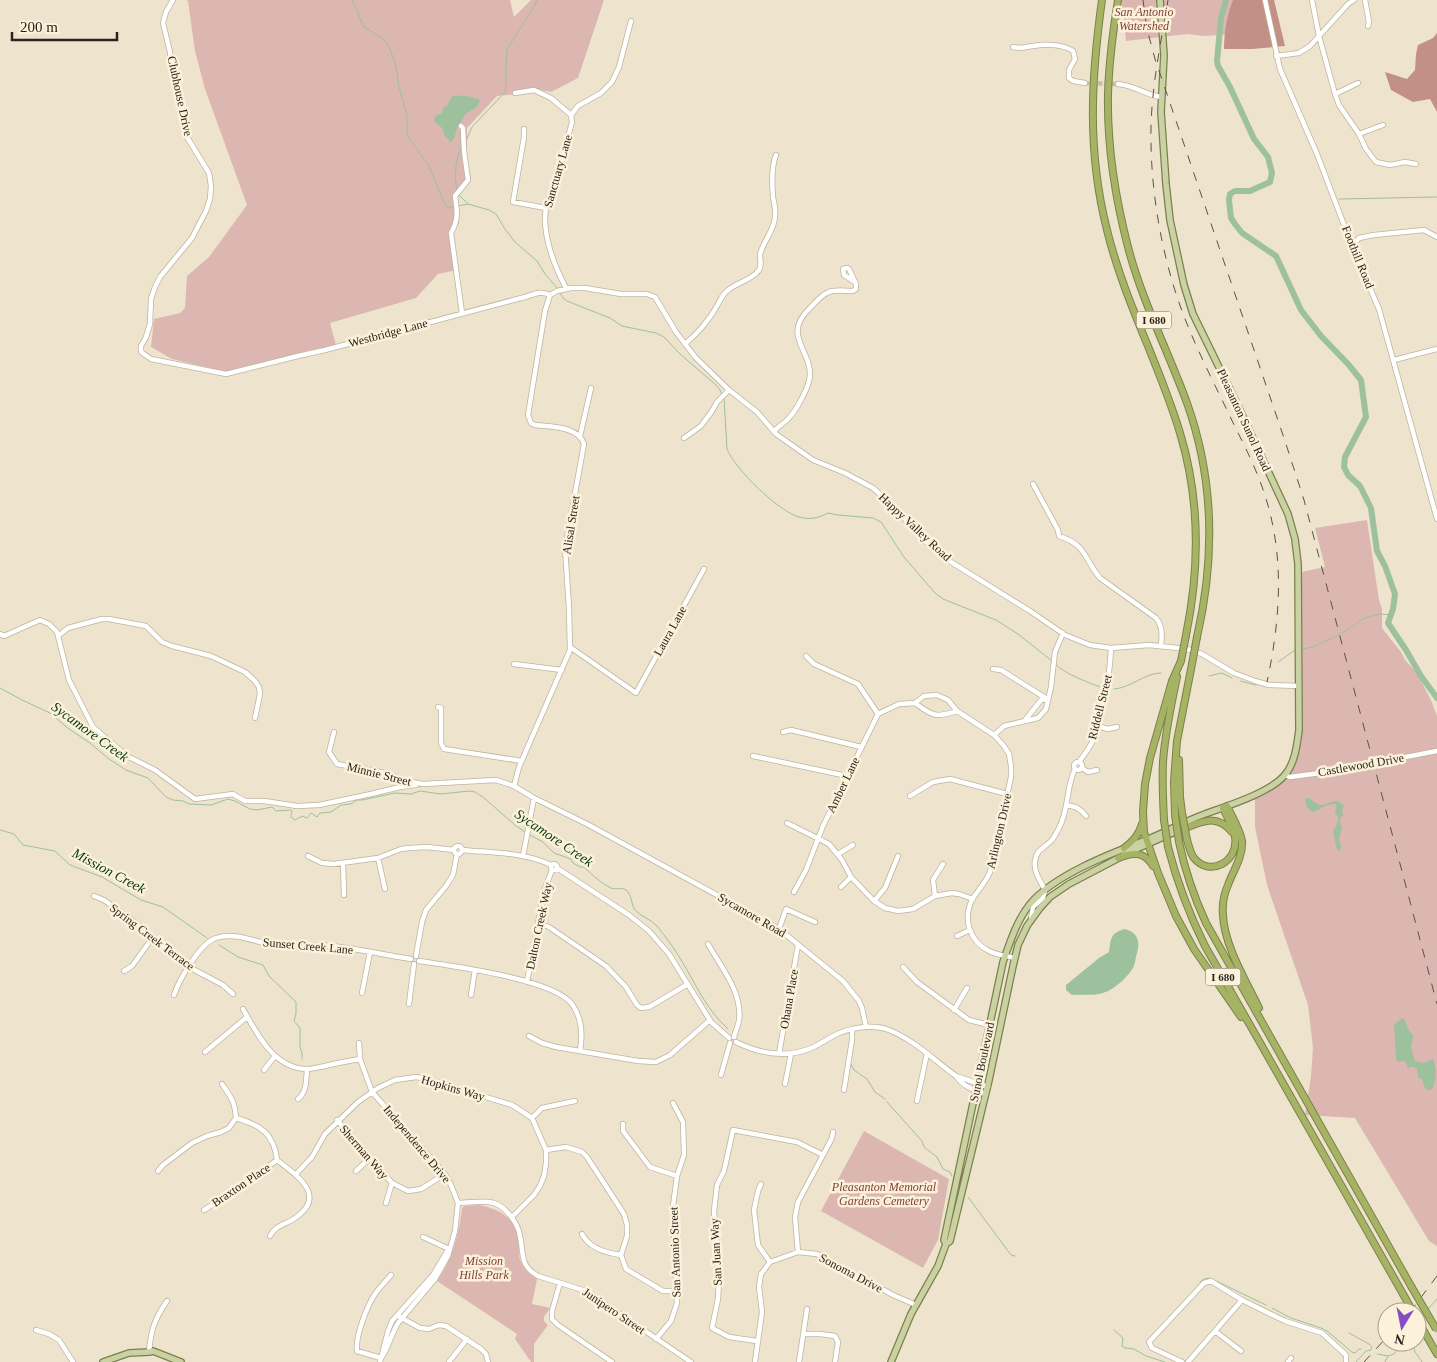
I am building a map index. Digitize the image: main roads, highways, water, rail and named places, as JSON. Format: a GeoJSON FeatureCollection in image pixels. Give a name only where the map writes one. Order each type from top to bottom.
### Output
{"type":"FeatureCollection","features":[{"type":"Feature","properties":{"kind":"highway","name":"I 680"},"geometry":{"type":"LineString","coordinates":[[1102,0],[1092,93],[1096,174],[1106,229],[1120,278],[1172,410],[1186,454],[1196,522],[1194,590],[1165,739],[1162,780],[1164,820],[1168,847],[1180,888],[1196,927],[1407,1302]]}},
{"type":"Feature","properties":{"kind":"highway","name":"I 680"},"geometry":{"type":"LineString","coordinates":[[1118,0],[1108,94],[1110,145],[1117,199],[1136,273],[1190,413],[1201,453],[1206,482],[1209,521],[1209,567],[1206,591],[1180,721],[1179,842],[1184,865],[1206,923],[1437,1330]]}},
{"type":"Feature","properties":{"kind":"highway"},"geometry":{"type":"LineString","coordinates":[[1181,661],[1172,681],[1147,770],[1143,826],[1158,873],[1176,916],[1194,949],[1267,1055]]}},
{"type":"Feature","properties":{"kind":"highway"},"geometry":{"type":"LineString","coordinates":[[1124,848],[1133,841],[1140,831],[1145,793]]}},
{"type":"Feature","properties":{"kind":"highway"},"geometry":{"type":"LineString","coordinates":[[1179,814],[1191,853],[1195,859],[1205,866],[1213,867],[1220,865],[1231,857],[1234,851],[1235,837],[1225,807]]}},
{"type":"Feature","properties":{"kind":"highway"},"geometry":{"type":"LineString","coordinates":[[1225,807],[1238,828],[1242,842],[1240,855],[1224,895],[1224,926],[1230,945],[1259,1008],[1262,1021]]}},
{"type":"Feature","properties":{"kind":"highway"},"geometry":{"type":"LineString","coordinates":[[1188,827],[1214,820],[1227,826],[1235,837]]}},
{"type":"Feature","properties":{"kind":"highway"},"geometry":{"type":"LineString","coordinates":[[1118,858],[1136,853],[1151,862],[1158,873]]}},
{"type":"Feature","properties":{"kind":"highway"},"geometry":{"type":"LineString","coordinates":[[1427,1337],[1437,1354]]}},
{"type":"Feature","properties":{"kind":"main road","name":"Pleasanton Sunol Road"},"geometry":{"type":"LineString","coordinates":[[1160,0],[1164,55],[1161,112],[1167,202],[1184,285],[1196,320],[1237,404],[1292,526],[1298,558],[1299,730],[1291,764],[1285,774],[1271,786],[1225,807]]}},
{"type":"Feature","properties":{"kind":"main road","name":"Sunol Boulevard"},"geometry":{"type":"LineString","coordinates":[[946,1244],[944,1240],[1005,956],[1021,918],[1030,904],[1045,890],[1064,877],[1124,848],[1188,827],[1220,812],[1225,807]]}},
{"type":"Feature","properties":{"kind":"main road","name":"Sunol Boulevard"},"geometry":{"type":"LineString","coordinates":[[891,1362],[898,1342],[916,1305],[938,1266],[946,1244],[950,1241],[988,1087],[1018,944],[1031,919],[1060,889],[1189,820],[1225,807]]}},
{"type":"Feature","properties":{"kind":"main road"},"geometry":{"type":"LineString","coordinates":[[954,1192],[958,1195],[954,1222]]}},
{"type":"Feature","properties":{"kind":"main road"},"geometry":{"type":"LineString","coordinates":[[103,1362],[129,1353],[153,1351],[181,1362]]}},
{"type":"Feature","properties":{"kind":"main road"},"geometry":{"type":"LineString","coordinates":[[149,1352],[154,1356],[163,1357],[175,1362]]}},
{"type":"Feature","properties":{"kind":"waterway"},"geometry":{"type":"LineString","coordinates":[[352,0],[363,26],[383,39],[389,46],[396,66],[399,87],[407,116],[409,138],[429,166],[445,205],[454,207]]}},
{"type":"Feature","properties":{"kind":"waterway"},"geometry":{"type":"LineString","coordinates":[[466,141],[472,127],[505,92],[507,49],[537,0]]}},
{"type":"Feature","properties":{"kind":"waterway"},"geometry":{"type":"LineString","coordinates":[[1226,0],[1221,18],[1218,66],[1254,139],[1268,157],[1272,173],[1270,182],[1250,191],[1235,191],[1230,194],[1231,218],[1242,233],[1276,256],[1301,310],[1321,336],[1361,380],[1366,417],[1345,457],[1344,467],[1348,475],[1360,486],[1371,508],[1377,551],[1385,566],[1395,594],[1393,609],[1388,623],[1437,698]]}},
{"type":"Feature","properties":{"kind":"waterway"},"geometry":{"type":"LineString","coordinates":[[457,191],[456,168],[462,146]]}},
{"type":"Feature","properties":{"kind":"waterway"},"geometry":{"type":"LineString","coordinates":[[459,195],[468,204]]}},
{"type":"Feature","properties":{"kind":"waterway"},"geometry":{"type":"LineString","coordinates":[[1339,199],[1437,197]]}},
{"type":"Feature","properties":{"kind":"waterway"},"geometry":{"type":"LineString","coordinates":[[458,206],[468,204],[496,214],[515,242],[537,261],[558,289]]}},
{"type":"Feature","properties":{"kind":"waterway"},"geometry":{"type":"LineString","coordinates":[[560,293],[567,301],[610,318],[622,326],[656,333],[664,337],[680,354],[716,385],[722,395]]}},
{"type":"Feature","properties":{"kind":"waterway"},"geometry":{"type":"LineString","coordinates":[[724,398],[727,449],[731,457],[748,478],[780,507],[799,517],[814,518],[828,513],[873,518],[881,522],[904,557],[935,593],[943,599],[996,620],[1018,634],[1052,661]]}},
{"type":"Feature","properties":{"kind":"waterway"},"geometry":{"type":"LineString","coordinates":[[1302,649],[1313,647],[1341,634],[1364,618],[1380,614],[1391,615]]}},
{"type":"Feature","properties":{"kind":"waterway"},"geometry":{"type":"LineString","coordinates":[[1278,662],[1295,650]]}},
{"type":"Feature","properties":{"kind":"waterway"},"geometry":{"type":"LineString","coordinates":[[1055,664],[1071,675],[1100,687]]}},
{"type":"Feature","properties":{"kind":"waterway"},"geometry":{"type":"LineString","coordinates":[[1114,689],[1126,686],[1149,675],[1161,673]]}},
{"type":"Feature","properties":{"kind":"waterway"},"geometry":{"type":"LineString","coordinates":[[1209,676],[1222,673],[1232,678]]}},
{"type":"Feature","properties":{"kind":"waterway"},"geometry":{"type":"LineString","coordinates":[[1240,681],[1256,685]]}},
{"type":"Feature","properties":{"kind":"waterway","name":"Sycamore Creek"},"geometry":{"type":"LineString","coordinates":[[0,688],[50,713],[109,759],[126,770],[148,778],[166,797],[173,800],[189,804],[211,805],[228,799],[250,809],[257,810],[272,807],[276,811],[291,810],[291,817],[295,820],[302,816],[307,818],[311,813],[317,817],[320,813],[331,812],[341,805],[351,804],[357,800],[395,793],[411,794],[420,791],[441,794],[469,791],[483,797],[525,832]]}},
{"type":"Feature","properties":{"kind":"waterway","name":"Mission Creek"},"geometry":{"type":"LineString","coordinates":[[0,830],[14,834],[23,845],[55,851],[70,865],[102,877],[141,900],[163,907],[207,938]]}},
{"type":"Feature","properties":{"kind":"waterway","name":"Sycamore Creek"},"geometry":{"type":"LineString","coordinates":[[528,834],[543,842],[554,853],[571,859],[573,863],[584,867],[607,886],[613,889],[626,890],[635,910],[655,924],[671,944],[708,1006],[728,1029]]}},
{"type":"Feature","properties":{"kind":"waterway","name":"Mission Creek"},"geometry":{"type":"LineString","coordinates":[[219,945],[238,957],[263,965],[269,976],[296,1002],[294,1021],[300,1028],[302,1059]]}},
{"type":"Feature","properties":{"kind":"waterway","name":"Sycamore Creek"},"geometry":{"type":"LineString","coordinates":[[851,1064],[854,1070],[867,1079],[875,1092],[885,1099]]}},
{"type":"Feature","properties":{"kind":"waterway","name":"Sycamore Creek"},"geometry":{"type":"LineString","coordinates":[[887,1102],[922,1141],[924,1147],[937,1157],[943,1169],[950,1172],[952,1176]]}},
{"type":"Feature","properties":{"kind":"waterway","name":"Sycamore Creek"},"geometry":{"type":"LineString","coordinates":[[968,1197],[1011,1255],[1015,1256]]}},
{"type":"Feature","properties":{"kind":"waterway"},"geometry":{"type":"LineString","coordinates":[[1200,1282],[1210,1278],[1266,1305]]}},
{"type":"Feature","properties":{"kind":"waterway"},"geometry":{"type":"LineString","coordinates":[[1428,1309],[1437,1299]]}},
{"type":"Feature","properties":{"kind":"waterway"},"geometry":{"type":"LineString","coordinates":[[1272,1308],[1291,1318],[1327,1331],[1352,1352],[1355,1353],[1361,1349]]}},
{"type":"Feature","properties":{"kind":"waterway","name":"Sycamore Creek"},"geometry":{"type":"LineString","coordinates":[[1114,1330],[1123,1338],[1122,1346],[1125,1348],[1134,1349],[1146,1356],[1165,1362]]}},
{"type":"Feature","properties":{"kind":"waterway"},"geometry":{"type":"LineString","coordinates":[[1349,1333],[1372,1347],[1371,1350],[1366,1351],[1356,1362]]}},
{"type":"Feature","properties":{"kind":"waterway"},"geometry":{"type":"LineString","coordinates":[[1385,1362],[1388,1356],[1396,1352]]}},
{"type":"Feature","properties":{"kind":"waterway"},"geometry":{"type":"LineString","coordinates":[[1415,1352],[1422,1362]]}},
{"type":"Feature","properties":{"kind":"waterway"},"geometry":{"type":"LineString","coordinates":[[1377,1354],[1388,1356]]}},
{"type":"Feature","properties":{"kind":"tunnel"},"geometry":{"type":"LineString","coordinates":[[1085,83],[1118,84]]}},
{"type":"Feature","properties":{"kind":"railway"},"geometry":{"type":"LineString","coordinates":[[1143,0],[1147,29],[1155,59],[1304,500],[1437,1004]]}},
{"type":"Feature","properties":{"kind":"railway"},"geometry":{"type":"LineString","coordinates":[[1168,0],[1157,63],[1151,127],[1156,206],[1168,265],[1186,322],[1256,470],[1270,513],[1277,555],[1278,598],[1275,640],[1267,682]]}},
{"type":"Feature","properties":{"kind":"railway"},"geometry":{"type":"LineString","coordinates":[[1418,1302],[1437,1276]]}},
{"type":"Feature","properties":{"kind":"railway"},"geometry":{"type":"LineString","coordinates":[[1364,1362],[1377,1348]]}},
{"type":"Feature","properties":{"kind":"park label","name":"San Antonio Watershed"},"geometry":{"type":"Point","coordinates":[1144,19]}},
{"type":"Feature","properties":{"kind":"park label","name":"Pleasanton Memorial Gardens Cemetery"},"geometry":{"type":"Point","coordinates":[884,1194]}},
{"type":"Feature","properties":{"kind":"park label","name":"Mission Hills Park"},"geometry":{"type":"Point","coordinates":[484,1268]}}]}
